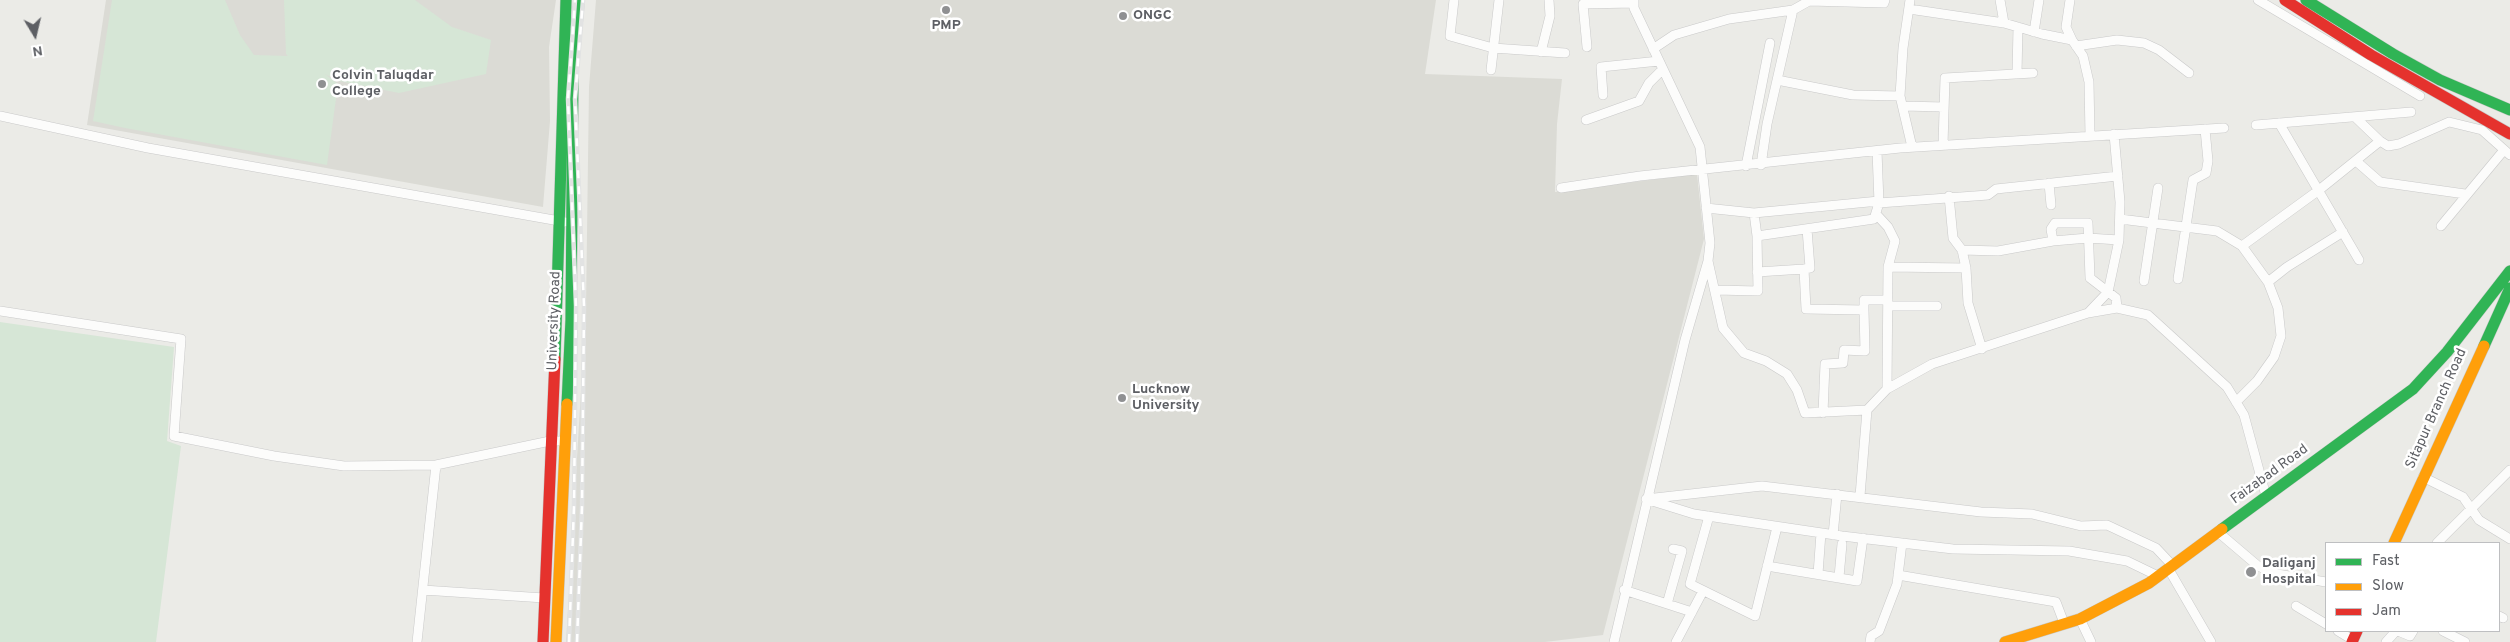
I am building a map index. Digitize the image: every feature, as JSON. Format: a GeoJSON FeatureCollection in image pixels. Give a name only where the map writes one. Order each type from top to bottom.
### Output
{"type":"FeatureCollection","features":[{"type":"Feature","properties":{"kind":"main road","name":"University Road"},"geometry":{"type":"LineString","coordinates":[[543,642],[556,330],[566,0]]}},
{"type":"Feature","properties":{"kind":"main road","name":"University Road"},"geometry":{"type":"LineString","coordinates":[[556,642],[570,330],[573,223],[573,68],[579,0]]}},
{"type":"Feature","properties":{"kind":"main road"},"geometry":{"type":"LineString","coordinates":[[2285,0],[2371,55],[2510,134]]}},
{"type":"Feature","properties":{"kind":"main road"},"geometry":{"type":"LineString","coordinates":[[2306,0],[2393,54],[2440,80],[2510,110]]}},
{"type":"Feature","properties":{"kind":"main road","name":"Faizabad Road"},"geometry":{"type":"LineString","coordinates":[[2005,642],[2080,619],[2158,576],[2413,389],[2447,352],[2510,271]]}},
{"type":"Feature","properties":{"kind":"main road","name":"Sitapur Branch Road"},"geometry":{"type":"LineString","coordinates":[[2394,542],[2510,288]]}},
{"type":"Feature","properties":{"kind":"main road"},"geometry":{"type":"LineString","coordinates":[[556,330],[570,330]]}},
{"type":"Feature","properties":{"kind":"street"},"geometry":{"type":"LineString","coordinates":[[1454,0],[1450,36],[1493,48],[1565,53]]}},
{"type":"Feature","properties":{"kind":"street"},"geometry":{"type":"LineString","coordinates":[[1491,70],[1499,0]]}},
{"type":"Feature","properties":{"kind":"street"},"geometry":{"type":"LineString","coordinates":[[1542,52],[1550,16],[1549,0]]}},
{"type":"Feature","properties":{"kind":"street"},"geometry":{"type":"LineString","coordinates":[[1653,48],[1674,35],[1729,19],[1793,10],[1810,1],[1884,3],[1885,0]]}},
{"type":"Feature","properties":{"kind":"street"},"geometry":{"type":"LineString","coordinates":[[1994,21],[1999,0]]}},
{"type":"Feature","properties":{"kind":"street"},"geometry":{"type":"LineString","coordinates":[[1999,0],[2004,23]]}},
{"type":"Feature","properties":{"kind":"street"},"geometry":{"type":"LineString","coordinates":[[2034,32],[2039,0]]}},
{"type":"Feature","properties":{"kind":"street"},"geometry":{"type":"LineString","coordinates":[[2070,0],[2066,28],[2083,56],[2089,82],[2090,136]]}},
{"type":"Feature","properties":{"kind":"street"},"geometry":{"type":"LineString","coordinates":[[2258,0],[2420,96]]}},
{"type":"Feature","properties":{"kind":"street"},"geometry":{"type":"LineString","coordinates":[[2263,0],[2281,13]]}},
{"type":"Feature","properties":{"kind":"street"},"geometry":{"type":"LineString","coordinates":[[1586,47],[1583,4],[1634,2],[1634,8],[1700,148],[1710,244],[1708,261],[1685,340],[1624,590],[1614,642]]}},
{"type":"Feature","properties":{"kind":"street"},"geometry":{"type":"LineString","coordinates":[[1912,147],[1900,96],[1909,4],[2004,23],[2074,43],[2117,40],[2144,43],[2159,50],[2189,73]]}},
{"type":"Feature","properties":{"kind":"street"},"geometry":{"type":"LineString","coordinates":[[1761,164],[1793,10]]}},
{"type":"Feature","properties":{"kind":"street"},"geometry":{"type":"LineString","coordinates":[[2017,74],[2018,27]]}},
{"type":"Feature","properties":{"kind":"street"},"geometry":{"type":"LineString","coordinates":[[1746,166],[1770,43]]}},
{"type":"Feature","properties":{"kind":"street"},"geometry":{"type":"LineString","coordinates":[[1604,95],[1601,67],[1661,65]]}},
{"type":"Feature","properties":{"kind":"street"},"geometry":{"type":"LineString","coordinates":[[1586,120],[1639,101],[1661,65]]}},
{"type":"Feature","properties":{"kind":"street"},"geometry":{"type":"LineString","coordinates":[[1943,145],[1945,78],[2033,73]]}},
{"type":"Feature","properties":{"kind":"street"},"geometry":{"type":"LineString","coordinates":[[1777,80],[1853,95],[1900,96]]}},
{"type":"Feature","properties":{"kind":"street"},"geometry":{"type":"LineString","coordinates":[[1902,106],[1944,107]]}},
{"type":"Feature","properties":{"kind":"street"},"geometry":{"type":"LineString","coordinates":[[2256,126],[2411,112]]}},
{"type":"Feature","properties":{"kind":"street"},"geometry":{"type":"LineString","coordinates":[[0,116],[148,148],[573,223]]}},
{"type":"Feature","properties":{"kind":"street"},"geometry":{"type":"LineString","coordinates":[[2355,117],[2380,141],[2388,146],[2399,144],[2449,122],[2482,130],[2507,153],[2464,194],[2441,226]]}},
{"type":"Feature","properties":{"kind":"street"},"geometry":{"type":"LineString","coordinates":[[2279,123],[2359,260]]}},
{"type":"Feature","properties":{"kind":"street"},"geometry":{"type":"LineString","coordinates":[[1561,188],[1640,176],[1746,166],[1876,150],[2224,128]]}},
{"type":"Feature","properties":{"kind":"street"},"geometry":{"type":"LineString","coordinates":[[2178,279],[2193,180],[2206,173],[2208,160],[2205,129]]}},
{"type":"Feature","properties":{"kind":"street"},"geometry":{"type":"LineString","coordinates":[[2088,313],[2108,292],[2119,240],[2120,218],[2114,134]]}},
{"type":"Feature","properties":{"kind":"street"},"geometry":{"type":"LineString","coordinates":[[2242,246],[2319,190],[2380,141]]}},
{"type":"Feature","properties":{"kind":"street"},"geometry":{"type":"LineString","coordinates":[[1757,236],[1874,219],[1879,202],[1876,150]]}},
{"type":"Feature","properties":{"kind":"street"},"geometry":{"type":"LineString","coordinates":[[2356,161],[2380,182],[2464,194]]}},
{"type":"Feature","properties":{"kind":"street"},"geometry":{"type":"LineString","coordinates":[[1706,208],[1754,213],[1949,196],[1988,195],[1996,189],[2118,176]]}},
{"type":"Feature","properties":{"kind":"street"},"geometry":{"type":"LineString","coordinates":[[2049,183],[2051,205]]}},
{"type":"Feature","properties":{"kind":"street"},"geometry":{"type":"LineString","coordinates":[[2144,281],[2158,188]]}},
{"type":"Feature","properties":{"kind":"street"},"geometry":{"type":"LineString","coordinates":[[1949,196],[1953,238],[1962,250],[1966,268],[1968,303],[1982,349]]}},
{"type":"Feature","properties":{"kind":"street"},"geometry":{"type":"LineString","coordinates":[[1716,290],[1758,290],[1757,236],[1754,213]]}},
{"type":"Feature","properties":{"kind":"street"},"geometry":{"type":"LineString","coordinates":[[1876,214],[1888,227],[1895,241],[1888,267],[1887,389]]}},
{"type":"Feature","properties":{"kind":"street"},"geometry":{"type":"LineString","coordinates":[[2120,218],[2217,231],[2242,246],[2268,282],[2278,308],[2281,336],[2274,358],[2257,381],[2236,402]]}},
{"type":"Feature","properties":{"kind":"street"},"geometry":{"type":"LineString","coordinates":[[2053,241],[2051,229],[2055,224],[2088,223],[2090,278],[2116,298],[2117,308]]}},
{"type":"Feature","properties":{"kind":"street"},"geometry":{"type":"LineString","coordinates":[[1757,272],[1810,268],[1807,229]]}},
{"type":"Feature","properties":{"kind":"street"},"geometry":{"type":"LineString","coordinates":[[2268,282],[2287,267],[2343,232]]}},
{"type":"Feature","properties":{"kind":"street"},"geometry":{"type":"LineString","coordinates":[[1962,250],[1998,252],[2053,241],[2088,238],[2119,240]]}},
{"type":"Feature","properties":{"kind":"street"},"geometry":{"type":"LineString","coordinates":[[1708,261],[1723,328],[1744,353],[1766,361],[1787,374],[1797,390],[1805,413],[1866,410]]}},
{"type":"Feature","properties":{"kind":"street"},"geometry":{"type":"LineString","coordinates":[[1888,267],[1966,268]]}},
{"type":"Feature","properties":{"kind":"street"},"geometry":{"type":"LineString","coordinates":[[1804,269],[1806,310],[1864,310]]}},
{"type":"Feature","properties":{"kind":"street"},"geometry":{"type":"LineString","coordinates":[[1823,412],[1825,364],[1843,363],[1844,350],[1864,351],[1864,300],[1936,306]]}},
{"type":"Feature","properties":{"kind":"street"},"geometry":{"type":"LineString","coordinates":[[1860,496],[1866,410],[1887,389],[1932,364],[2088,313],[2117,308],[2148,315],[2227,387],[2244,415],[2266,496]]}},
{"type":"Feature","properties":{"kind":"street"},"geometry":{"type":"LineString","coordinates":[[0,311],[182,339],[174,436],[274,456],[344,466],[436,465],[550,441],[565,441]]}},
{"type":"Feature","properties":{"kind":"street"},"geometry":{"type":"LineString","coordinates":[[417,642],[436,465]]}},
{"type":"Feature","properties":{"kind":"street"},"geometry":{"type":"LineString","coordinates":[[2438,542],[2510,470]]}},
{"type":"Feature","properties":{"kind":"street"},"geometry":{"type":"LineString","coordinates":[[2423,477],[2463,497],[2480,520],[2510,539]]}},
{"type":"Feature","properties":{"kind":"street"},"geometry":{"type":"LineString","coordinates":[[1646,499],[1762,486],[1860,496],[1981,512],[2032,514],[2080,526],[2107,525],[2156,548],[2170,567],[2211,642]]}},
{"type":"Feature","properties":{"kind":"street"},"geometry":{"type":"LineString","coordinates":[[1833,535],[1837,494]]}},
{"type":"Feature","properties":{"kind":"street"},"geometry":{"type":"LineString","coordinates":[[1646,499],[1694,514],[1833,535],[1953,549],[2069,551],[2127,561],[2158,576]]}},
{"type":"Feature","properties":{"kind":"street"},"geometry":{"type":"LineString","coordinates":[[1709,516],[1690,584],[1755,616],[1777,526]]}},
{"type":"Feature","properties":{"kind":"street"},"geometry":{"type":"LineString","coordinates":[[2218,532],[2258,566],[2277,574],[2325,582]]}},
{"type":"Feature","properties":{"kind":"street"},"geometry":{"type":"LineString","coordinates":[[1818,574],[1822,533]]}},
{"type":"Feature","properties":{"kind":"street"},"geometry":{"type":"LineString","coordinates":[[1767,566],[1857,580],[1863,538]]}},
{"type":"Feature","properties":{"kind":"street"},"geometry":{"type":"LineString","coordinates":[[1870,642],[1871,636],[1879,631],[1898,575],[1902,543]]}},
{"type":"Feature","properties":{"kind":"street"},"geometry":{"type":"LineString","coordinates":[[1838,577],[1842,544]]}},
{"type":"Feature","properties":{"kind":"street"},"geometry":{"type":"LineString","coordinates":[[1667,604],[1677,550],[1698,554]]}},
{"type":"Feature","properties":{"kind":"street"},"geometry":{"type":"LineString","coordinates":[[1898,575],[2056,602],[2064,624]]}},
{"type":"Feature","properties":{"kind":"street"},"geometry":{"type":"LineString","coordinates":[[423,590],[544,598]]}},
{"type":"Feature","properties":{"kind":"street"},"geometry":{"type":"LineString","coordinates":[[1624,590],[1692,612]]}},
{"type":"Feature","properties":{"kind":"street"},"geometry":{"type":"LineString","coordinates":[[1676,642],[1704,591]]}},
{"type":"Feature","properties":{"kind":"street"},"geometry":{"type":"LineString","coordinates":[[2296,606],[2325,623]]}},
{"type":"Feature","properties":{"kind":"street"},"geometry":{"type":"LineString","coordinates":[[2080,619],[2092,642]]}},
{"type":"Feature","properties":{"kind":"street"},"geometry":{"type":"LineString","coordinates":[[2341,632],[2354,637]]}},
{"type":"Feature","properties":{"kind":"street"},"geometry":{"type":"LineString","coordinates":[[2386,642],[2396,632]]}},
{"type":"Feature","properties":{"kind":"street"},"geometry":{"type":"LineString","coordinates":[[2400,632],[2410,636],[2412,632]]}},
{"type":"Feature","properties":{"kind":"street"},"geometry":{"type":"LineString","coordinates":[[2445,632],[2465,642]]}},
{"type":"Feature","properties":{"kind":"shaded area","name":"Colvin Taluqdar College"},"geometry":{"type":"Polygon","coordinates":[[[106,0],[556,0],[549,47],[550,121],[543,207],[87,125],[106,0]]]}},
{"type":"Feature","properties":{"kind":"shaded area","name":"Lucknow University"},"geometry":{"type":"Polygon","coordinates":[[[596,0],[1436,0],[1425,74],[1562,79],[1557,124],[1555,192],[1697,174],[1704,239],[1603,635],[1545,642],[566,642],[586,307],[589,87],[596,0]]]}},
{"type":"Feature","properties":{"kind":"green space"},"geometry":{"type":"Polygon","coordinates":[[[112,0],[225,0],[240,35],[254,55],[288,56],[286,54],[284,0],[415,0],[452,27],[491,40],[486,74],[399,93],[339,81],[325,74],[338,84],[327,165],[125,128],[93,121],[112,0]]]}},
{"type":"Feature","properties":{"kind":"green space"},"geometry":{"type":"Polygon","coordinates":[[[0,322],[174,347],[167,441],[181,446],[156,642],[0,642],[0,322]]]}},
{"type":"Feature","properties":{"kind":"railway"},"geometry":{"type":"LineString","coordinates":[[569,642],[574,506],[576,306],[568,99],[575,0]]}},
{"type":"Feature","properties":{"kind":"railway"},"geometry":{"type":"LineString","coordinates":[[577,642],[582,506],[584,306],[575,99],[583,0]]}},
{"type":"Feature","properties":{"kind":"traffic: fast"},"geometry":{"type":"LineString","coordinates":[[555,359],[566,0]]}},
{"type":"Feature","properties":{"kind":"traffic: fast"},"geometry":{"type":"LineString","coordinates":[[567,404],[571,320],[573,68],[579,0]]}},
{"type":"Feature","properties":{"kind":"traffic: fast"},"geometry":{"type":"LineString","coordinates":[[2306,0],[2393,54],[2440,80],[2510,110]]}},
{"type":"Feature","properties":{"kind":"traffic: fast"},"geometry":{"type":"LineString","coordinates":[[2222,529],[2413,389],[2447,352],[2510,271]]}},
{"type":"Feature","properties":{"kind":"traffic: fast"},"geometry":{"type":"LineString","coordinates":[[2484,346],[2510,288]]}},
{"type":"Feature","properties":{"kind":"traffic: slow"},"geometry":{"type":"LineString","coordinates":[[2394,542],[2484,346]]}},
{"type":"Feature","properties":{"kind":"traffic: slow"},"geometry":{"type":"LineString","coordinates":[[556,642],[567,404]]}},
{"type":"Feature","properties":{"kind":"traffic: slow"},"geometry":{"type":"LineString","coordinates":[[2005,642],[2080,619],[2149,583],[2222,529]]}},
{"type":"Feature","properties":{"kind":"traffic: jam"},"geometry":{"type":"LineString","coordinates":[[2285,0],[2371,55],[2510,134]]}},
{"type":"Feature","properties":{"kind":"traffic: jam"},"geometry":{"type":"LineString","coordinates":[[543,642],[555,359]]}},
{"type":"Feature","properties":{"kind":"traffic: jam"},"geometry":{"type":"LineString","coordinates":[[2352,642],[2357,632]]}},
{"type":"Feature","properties":{"kind":"place","name":"PMP"},"geometry":{"type":"Point","coordinates":[946,10]}},
{"type":"Feature","properties":{"kind":"place","name":"ONGC"},"geometry":{"type":"Point","coordinates":[1123,16]}},
{"type":"Feature","properties":{"kind":"place","name":"Colvin Taluqdar College"},"geometry":{"type":"Point","coordinates":[322,84]}},
{"type":"Feature","properties":{"kind":"place","name":"Lucknow University"},"geometry":{"type":"Point","coordinates":[1122,398]}},
{"type":"Feature","properties":{"kind":"place","name":"Daliganj Hospital"},"geometry":{"type":"Point","coordinates":[2251,572]}}]}
